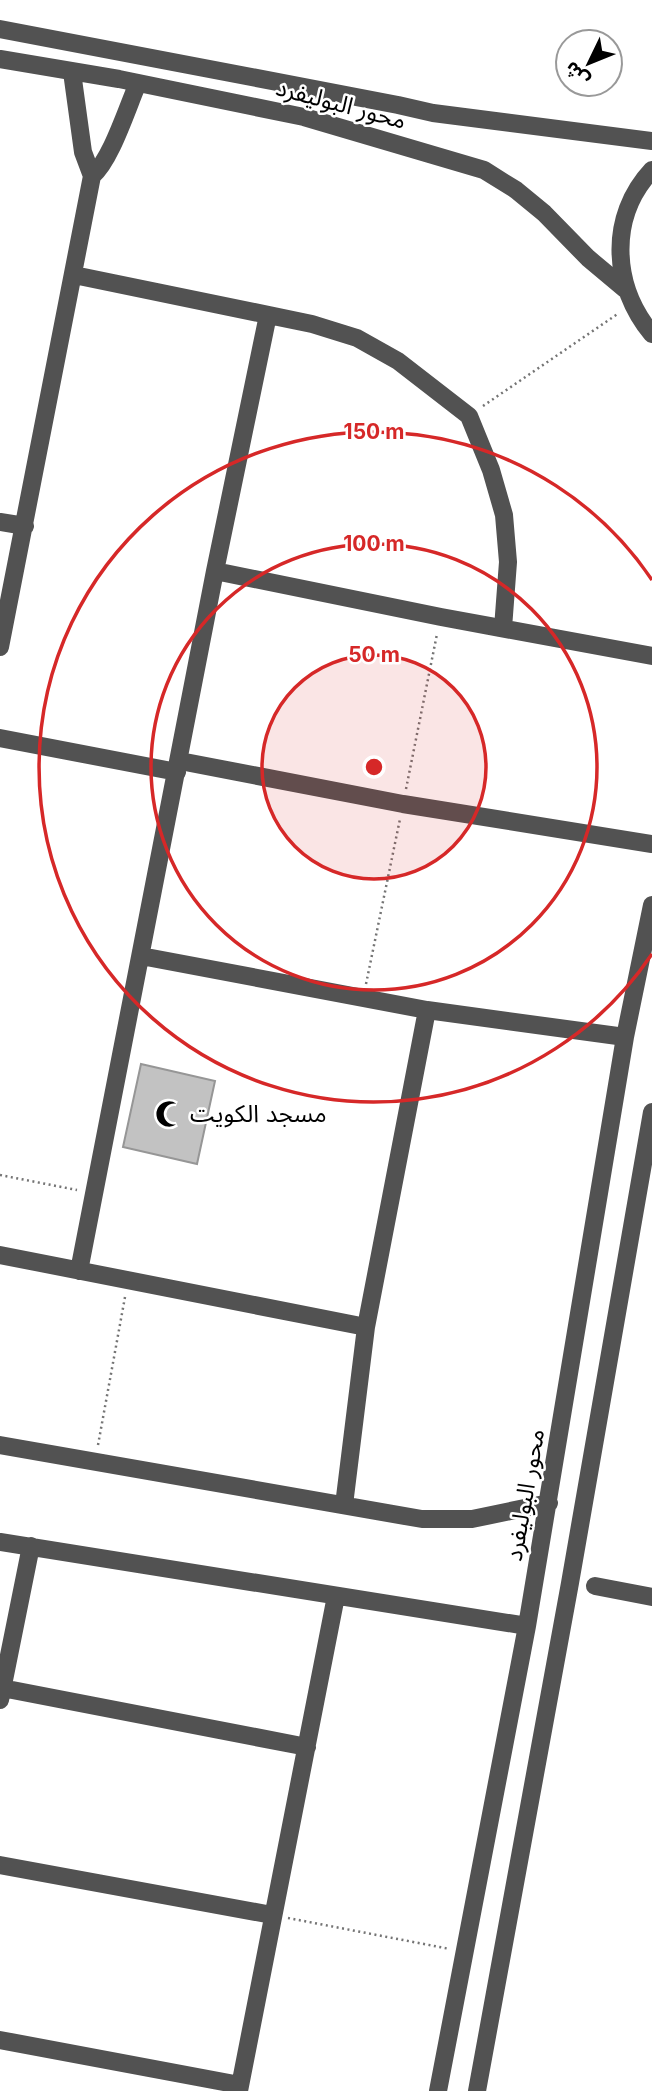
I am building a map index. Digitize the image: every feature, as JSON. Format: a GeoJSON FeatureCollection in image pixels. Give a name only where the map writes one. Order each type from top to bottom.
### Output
{"type":"FeatureCollection","features":[{"type":"Feature","properties":{"kind":"street"},"geometry":{"type":"LineString","coordinates":[[0,29],[433,113],[652,141]]}},
{"type":"Feature","properties":{"kind":"street","name":"محور البوليفرد"},"geometry":{"type":"LineString","coordinates":[[0,59],[138,83],[304,117],[484,170],[516,190],[544,213],[629,297]]}},
{"type":"Feature","properties":{"kind":"street"},"geometry":{"type":"LineString","coordinates":[[0,647],[92,176],[83,152],[72,72]]}},
{"type":"Feature","properties":{"kind":"street"},"geometry":{"type":"LineString","coordinates":[[92,176],[101,168],[138,83]]}},
{"type":"Feature","properties":{"kind":"street"},"geometry":{"type":"LineString","coordinates":[[652,170],[636,191],[623,222],[620,256],[629,297],[652,334]]}},
{"type":"Feature","properties":{"kind":"street"},"geometry":{"type":"LineString","coordinates":[[74,275],[312,324],[357,338],[398,361],[469,416],[491,470],[504,515],[508,562],[503,628]]}},
{"type":"Feature","properties":{"kind":"street"},"geometry":{"type":"LineString","coordinates":[[79,1270],[215,571],[268,315]]}},
{"type":"Feature","properties":{"kind":"street"},"geometry":{"type":"LineString","coordinates":[[0,522],[25,526]]}},
{"type":"Feature","properties":{"kind":"street"},"geometry":{"type":"LineString","coordinates":[[215,571],[652,656]]}},
{"type":"Feature","properties":{"kind":"street"},"geometry":{"type":"LineString","coordinates":[[0,738],[652,844]]}},
{"type":"Feature","properties":{"kind":"street","name":"محور البوليفرد"},"geometry":{"type":"LineString","coordinates":[[438,2091],[527,1626],[625,1037],[652,905]]}},
{"type":"Feature","properties":{"kind":"street"},"geometry":{"type":"LineString","coordinates":[[141,956],[427,1010],[625,1037]]}},
{"type":"Feature","properties":{"kind":"street"},"geometry":{"type":"LineString","coordinates":[[344,1505],[366,1327],[427,1010]]}},
{"type":"Feature","properties":{"kind":"street"},"geometry":{"type":"LineString","coordinates":[[477,2091],[652,1112]]}},
{"type":"Feature","properties":{"kind":"street"},"geometry":{"type":"LineString","coordinates":[[0,1255],[366,1327]]}},
{"type":"Feature","properties":{"kind":"street"},"geometry":{"type":"LineString","coordinates":[[0,1445],[422,1520],[447,1521],[497,1515],[549,1503]]}},
{"type":"Feature","properties":{"kind":"street"},"geometry":{"type":"LineString","coordinates":[[0,1542],[527,1626]]}},
{"type":"Feature","properties":{"kind":"street"},"geometry":{"type":"LineString","coordinates":[[31,1546],[1,1694],[307,1747]]}},
{"type":"Feature","properties":{"kind":"street"},"geometry":{"type":"LineString","coordinates":[[596,1587],[652,1597]]}},
{"type":"Feature","properties":{"kind":"street"},"geometry":{"type":"LineString","coordinates":[[0,2040],[240,2088],[336,1597]]}},
{"type":"Feature","properties":{"kind":"street"},"geometry":{"type":"LineString","coordinates":[[0,1865],[272,1915]]}},
{"type":"Feature","properties":{"kind":"path"},"geometry":{"type":"LineString","coordinates":[[469,416],[629,297]]}},
{"type":"Feature","properties":{"kind":"path"},"geometry":{"type":"LineString","coordinates":[[0,1175],[94,1193]]}},
{"type":"Feature","properties":{"kind":"path"},"geometry":{"type":"LineString","coordinates":[[95,1462],[128,1280]]}},
{"type":"Feature","properties":{"kind":"path"},"geometry":{"type":"LineString","coordinates":[[272,1915],[464,1952]]}},
{"type":"Feature","properties":{"kind":"building","name":"مسجد الكويت"},"geometry":{"type":"Polygon","coordinates":[[[141,1064],[215,1081],[197,1164],[123,1147],[141,1064]]]}},
{"type":"Feature","properties":{"kind":"place","name":"مسجد الكويت"},"geometry":{"type":"Point","coordinates":[169,1114]}}]}
